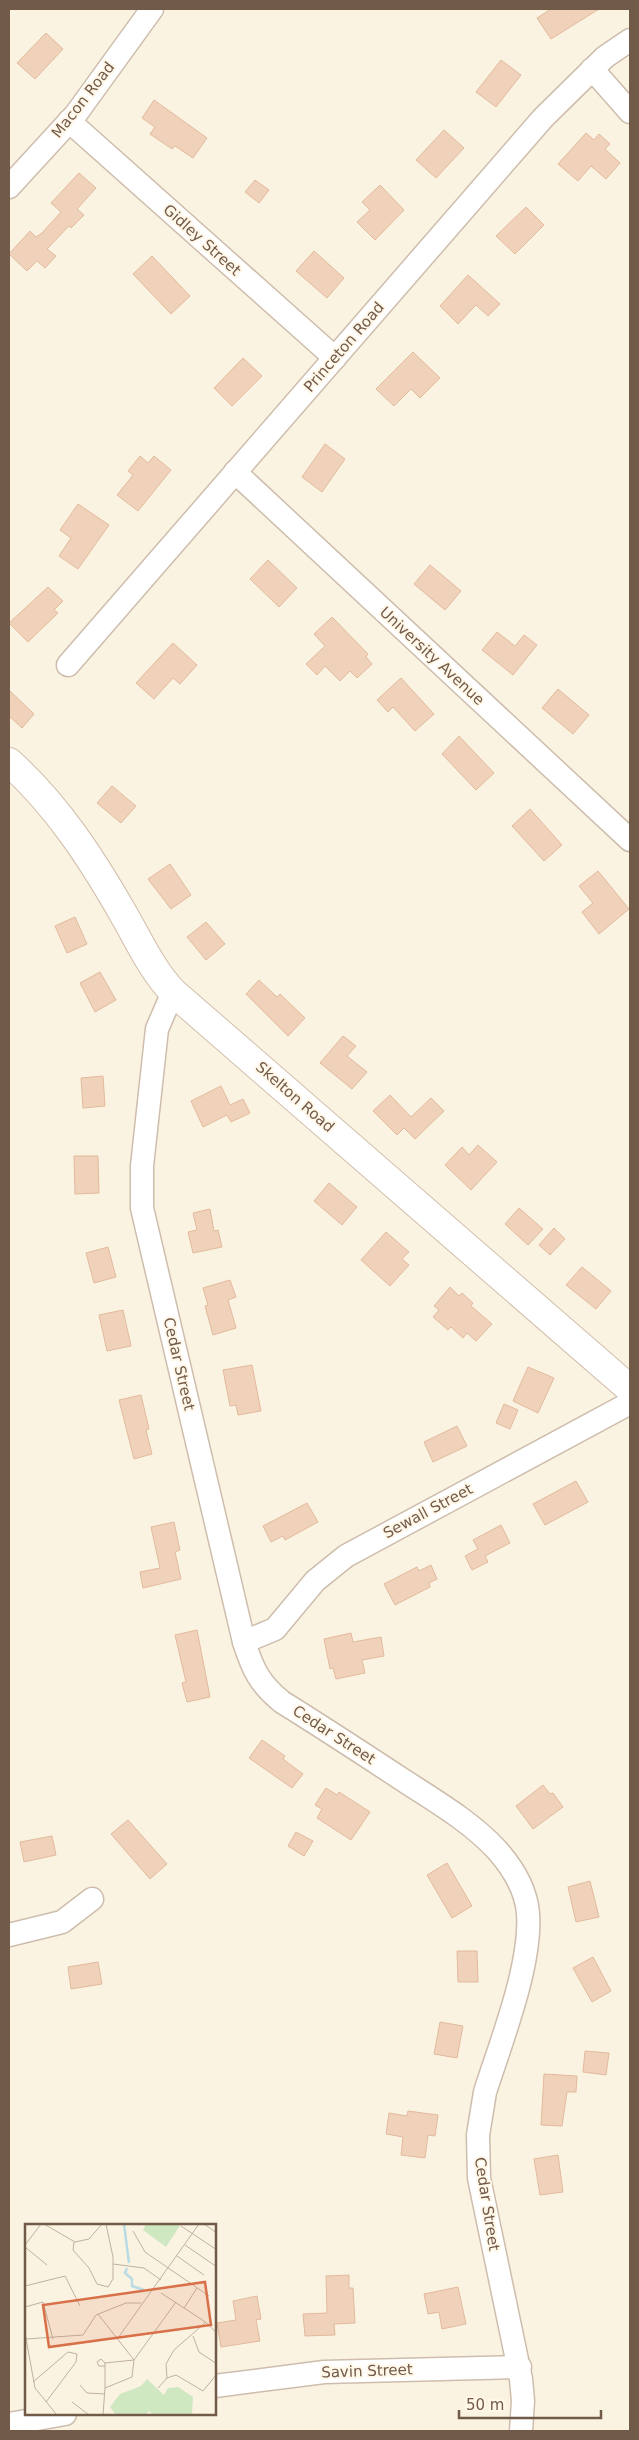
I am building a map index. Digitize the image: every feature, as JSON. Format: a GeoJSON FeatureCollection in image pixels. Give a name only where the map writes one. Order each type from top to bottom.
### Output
{"type":"FeatureCollection","features":[{"type":"Feature","properties":{"kind":"street","name":"Macon Road"},"geometry":{"type":"LineString","coordinates":[[9,187],[69,121],[152,9]]}},
{"type":"Feature","properties":{"kind":"street","name":"Princeton Road"},"geometry":{"type":"LineString","coordinates":[[68,665],[543,118],[592,69],[630,40]]}},
{"type":"Feature","properties":{"kind":"street"},"geometry":{"type":"LineString","coordinates":[[592,69],[630,112]]}},
{"type":"Feature","properties":{"kind":"street","name":"Gidley Street"},"geometry":{"type":"LineString","coordinates":[[69,121],[335,358]]}},
{"type":"Feature","properties":{"kind":"street","name":"University Avenue"},"geometry":{"type":"LineString","coordinates":[[234,472],[630,840]]}},
{"type":"Feature","properties":{"kind":"street","name":"Skelton Road"},"geometry":{"type":"LineString","coordinates":[[9,762],[45,796],[60,815],[95,866],[155,970],[173,992],[630,1389]]}},
{"type":"Feature","properties":{"kind":"street","name":"Cedar Street"},"geometry":{"type":"LineString","coordinates":[[173,992],[157,1029],[142,1166],[142,1208],[244,1642],[258,1679],[272,1694],[462,1820],[488,1841],[505,1860],[517,1878],[524,1895],[528,1913],[526,1951],[521,1975],[485,2092],[480,2121],[478,2157],[483,2199],[520,2368],[523,2390],[521,2431]]}},
{"type":"Feature","properties":{"kind":"street","name":"Sewall Street"},"geometry":{"type":"LineString","coordinates":[[244,1642],[275,1629],[315,1581],[346,1556],[630,1403]]}},
{"type":"Feature","properties":{"kind":"street"},"geometry":{"type":"LineString","coordinates":[[9,1936],[62,1922],[92,1899]]}},
{"type":"Feature","properties":{"kind":"street","name":"Savin Street"},"geometry":{"type":"LineString","coordinates":[[216,2386],[324,2372],[520,2368]]}},
{"type":"Feature","properties":{"kind":"street"},"geometry":{"type":"LineString","coordinates":[[9,2424],[59,2415]]}},
{"type":"Feature","properties":{"kind":"building"},"geometry":{"type":"Polygon","coordinates":[[[551,9],[599,9],[551,39],[537,18],[551,9]]]}},
{"type":"Feature","properties":{"kind":"building"},"geometry":{"type":"Polygon","coordinates":[[[46,33],[63,49],[35,79],[17,63],[46,33]]]}},
{"type":"Feature","properties":{"kind":"building"},"geometry":{"type":"Polygon","coordinates":[[[501,60],[521,75],[496,107],[476,92],[501,60]]]}},
{"type":"Feature","properties":{"kind":"building"},"geometry":{"type":"Polygon","coordinates":[[[154,100],[207,138],[193,158],[175,146],[172,149],[150,134],[155,127],[142,118],[154,100]]]}},
{"type":"Feature","properties":{"kind":"building"},"geometry":{"type":"Polygon","coordinates":[[[444,130],[464,148],[436,178],[416,160],[444,130]]]}},
{"type":"Feature","properties":{"kind":"building"},"geometry":{"type":"Polygon","coordinates":[[[586,133],[594,140],[599,134],[610,144],[605,149],[620,163],[606,179],[591,166],[578,181],[558,164],[586,133]]]}},
{"type":"Feature","properties":{"kind":"building"},"geometry":{"type":"Polygon","coordinates":[[[79,173],[96,188],[77,209],[84,215],[71,228],[69,226],[47,249],[56,256],[45,268],[37,261],[27,271],[9,254],[30,231],[36,237],[61,212],[51,203],[79,173]]]}},
{"type":"Feature","properties":{"kind":"building"},"geometry":{"type":"Polygon","coordinates":[[[255,180],[269,190],[259,203],[245,192],[255,180]]]}},
{"type":"Feature","properties":{"kind":"building"},"geometry":{"type":"Polygon","coordinates":[[[380,185],[404,210],[375,240],[357,222],[370,210],[362,202],[380,185]]]}},
{"type":"Feature","properties":{"kind":"building"},"geometry":{"type":"Polygon","coordinates":[[[526,207],[544,225],[515,254],[496,236],[526,207]]]}},
{"type":"Feature","properties":{"kind":"building"},"geometry":{"type":"Polygon","coordinates":[[[314,251],[344,278],[327,298],[296,271],[314,251]]]}},
{"type":"Feature","properties":{"kind":"building"},"geometry":{"type":"Polygon","coordinates":[[[152,256],[190,296],[171,314],[133,274],[152,256]]]}},
{"type":"Feature","properties":{"kind":"building"},"geometry":{"type":"Polygon","coordinates":[[[468,275],[500,304],[488,316],[476,305],[458,324],[440,306],[468,275]]]}},
{"type":"Feature","properties":{"kind":"building"},"geometry":{"type":"Polygon","coordinates":[[[413,352],[440,378],[420,398],[411,389],[394,406],[376,389],[413,352]]]}},
{"type":"Feature","properties":{"kind":"building"},"geometry":{"type":"Polygon","coordinates":[[[243,358],[262,376],[232,406],[214,388],[243,358]]]}},
{"type":"Feature","properties":{"kind":"building"},"geometry":{"type":"Polygon","coordinates":[[[325,444],[345,459],[322,492],[302,477],[325,444]]]}},
{"type":"Feature","properties":{"kind":"building"},"geometry":{"type":"Polygon","coordinates":[[[140,456],[148,463],[154,456],[171,470],[138,511],[117,495],[133,475],[128,471],[140,456]]]}},
{"type":"Feature","properties":{"kind":"building"},"geometry":{"type":"Polygon","coordinates":[[[78,504],[109,525],[78,569],[59,556],[71,538],[60,530],[78,504]]]}},
{"type":"Feature","properties":{"kind":"building"},"geometry":{"type":"Polygon","coordinates":[[[268,560],[297,588],[279,607],[250,579],[268,560]]]}},
{"type":"Feature","properties":{"kind":"building"},"geometry":{"type":"Polygon","coordinates":[[[430,565],[461,591],[445,610],[414,584],[430,565]]]}},
{"type":"Feature","properties":{"kind":"building"},"geometry":{"type":"Polygon","coordinates":[[[48,587],[63,601],[54,610],[58,613],[28,642],[9,623],[48,587]]]}},
{"type":"Feature","properties":{"kind":"building"},"geometry":{"type":"Polygon","coordinates":[[[332,617],[368,654],[366,657],[372,664],[357,678],[350,671],[340,681],[325,666],[317,675],[306,664],[325,646],[314,634],[332,617]]]}},
{"type":"Feature","properties":{"kind":"building"},"geometry":{"type":"Polygon","coordinates":[[[497,632],[515,646],[524,635],[537,645],[513,675],[482,650],[497,632]]]}},
{"type":"Feature","properties":{"kind":"building"},"geometry":{"type":"Polygon","coordinates":[[[173,643],[197,665],[180,684],[173,678],[154,699],[136,683],[173,643]]]}},
{"type":"Feature","properties":{"kind":"building"},"geometry":{"type":"Polygon","coordinates":[[[401,678],[434,714],[415,731],[393,707],[388,712],[377,700],[401,678]]]}},
{"type":"Feature","properties":{"kind":"building"},"geometry":{"type":"Polygon","coordinates":[[[558,689],[589,715],[573,734],[542,708],[558,689]]]}},
{"type":"Feature","properties":{"kind":"building"},"geometry":{"type":"Polygon","coordinates":[[[9,690],[34,714],[22,728],[9,716],[9,690]]]}},
{"type":"Feature","properties":{"kind":"building"},"geometry":{"type":"Polygon","coordinates":[[[459,736],[494,773],[476,790],[442,754],[459,736]]]}},
{"type":"Feature","properties":{"kind":"building"},"geometry":{"type":"Polygon","coordinates":[[[112,786],[136,806],[121,823],[97,803],[112,786]]]}},
{"type":"Feature","properties":{"kind":"building"},"geometry":{"type":"Polygon","coordinates":[[[530,809],[562,845],[544,861],[512,826],[530,809]]]}},
{"type":"Feature","properties":{"kind":"building"},"geometry":{"type":"Polygon","coordinates":[[[170,864],[191,895],[171,909],[148,879],[170,864]]]}},
{"type":"Feature","properties":{"kind":"building"},"geometry":{"type":"Polygon","coordinates":[[[598,871],[629,909],[599,934],[582,912],[593,903],[579,886],[598,871]]]}},
{"type":"Feature","properties":{"kind":"building"},"geometry":{"type":"Polygon","coordinates":[[[75,917],[87,944],[67,953],[55,926],[75,917]]]}},
{"type":"Feature","properties":{"kind":"building"},"geometry":{"type":"Polygon","coordinates":[[[206,922],[225,944],[206,960],[187,937],[206,922]]]}},
{"type":"Feature","properties":{"kind":"building"},"geometry":{"type":"Polygon","coordinates":[[[100,972],[116,1000],[95,1012],[80,983],[100,972]]]}},
{"type":"Feature","properties":{"kind":"building"},"geometry":{"type":"Polygon","coordinates":[[[259,980],[277,997],[280,994],[305,1018],[288,1036],[246,994],[259,980]]]}},
{"type":"Feature","properties":{"kind":"building"},"geometry":{"type":"Polygon","coordinates":[[[343,1036],[356,1046],[347,1056],[367,1072],[352,1089],[320,1063],[343,1036]]]}},
{"type":"Feature","properties":{"kind":"building"},"geometry":{"type":"Polygon","coordinates":[[[103,1076],[105,1106],[83,1108],[81,1078],[103,1076]]]}},
{"type":"Feature","properties":{"kind":"building"},"geometry":{"type":"Polygon","coordinates":[[[221,1086],[230,1105],[243,1099],[250,1113],[231,1122],[227,1115],[203,1127],[191,1101],[221,1086]]]}},
{"type":"Feature","properties":{"kind":"building"},"geometry":{"type":"Polygon","coordinates":[[[390,1095],[411,1117],[431,1098],[444,1111],[415,1139],[404,1128],[397,1135],[373,1111],[390,1095]]]}},
{"type":"Feature","properties":{"kind":"building"},"geometry":{"type":"Polygon","coordinates":[[[478,1145],[497,1162],[471,1190],[445,1165],[462,1147],[469,1155],[478,1145]]]}},
{"type":"Feature","properties":{"kind":"building"},"geometry":{"type":"Polygon","coordinates":[[[74,1156],[98,1156],[99,1193],[75,1194],[74,1156]]]}},
{"type":"Feature","properties":{"kind":"building"},"geometry":{"type":"Polygon","coordinates":[[[329,1183],[357,1207],[342,1225],[314,1201],[329,1183]]]}},
{"type":"Feature","properties":{"kind":"building"},"geometry":{"type":"Polygon","coordinates":[[[519,1208],[543,1229],[528,1245],[505,1224],[519,1208]]]}},
{"type":"Feature","properties":{"kind":"building"},"geometry":{"type":"Polygon","coordinates":[[[210,1209],[214,1231],[218,1230],[222,1247],[193,1253],[188,1232],[197,1230],[193,1213],[210,1209]]]}},
{"type":"Feature","properties":{"kind":"building"},"geometry":{"type":"Polygon","coordinates":[[[554,1228],[565,1239],[550,1255],[539,1245],[554,1228]]]}},
{"type":"Feature","properties":{"kind":"building"},"geometry":{"type":"Polygon","coordinates":[[[386,1232],[409,1252],[402,1259],[409,1265],[390,1286],[361,1260],[386,1232]]]}},
{"type":"Feature","properties":{"kind":"building"},"geometry":{"type":"Polygon","coordinates":[[[108,1247],[116,1277],[94,1283],[86,1253],[108,1247]]]}},
{"type":"Feature","properties":{"kind":"building"},"geometry":{"type":"Polygon","coordinates":[[[582,1267],[611,1291],[596,1309],[566,1285],[582,1267]]]}},
{"type":"Feature","properties":{"kind":"building"},"geometry":{"type":"Polygon","coordinates":[[[230,1280],[236,1297],[228,1300],[236,1328],[213,1335],[205,1306],[208,1305],[203,1288],[230,1280]]]}},
{"type":"Feature","properties":{"kind":"building"},"geometry":{"type":"Polygon","coordinates":[[[450,1287],[459,1296],[462,1293],[473,1303],[471,1306],[492,1324],[476,1341],[467,1333],[463,1338],[451,1327],[448,1330],[433,1317],[439,1310],[434,1306],[450,1287]]]}},
{"type":"Feature","properties":{"kind":"building"},"geometry":{"type":"Polygon","coordinates":[[[123,1310],[131,1346],[107,1351],[99,1315],[123,1310]]]}},
{"type":"Feature","properties":{"kind":"building"},"geometry":{"type":"Polygon","coordinates":[[[252,1365],[261,1411],[238,1415],[236,1405],[230,1406],[223,1370],[252,1365]]]}},
{"type":"Feature","properties":{"kind":"building"},"geometry":{"type":"Polygon","coordinates":[[[528,1367],[554,1378],[538,1413],[513,1401],[528,1367]]]}},
{"type":"Feature","properties":{"kind":"building"},"geometry":{"type":"Polygon","coordinates":[[[141,1395],[149,1429],[146,1430],[152,1454],[134,1459],[119,1400],[141,1395]]]}},
{"type":"Feature","properties":{"kind":"building"},"geometry":{"type":"Polygon","coordinates":[[[504,1404],[518,1410],[510,1429],[496,1423],[504,1404]]]}},
{"type":"Feature","properties":{"kind":"building"},"geometry":{"type":"Polygon","coordinates":[[[457,1426],[467,1446],[433,1462],[424,1442],[457,1426]]]}},
{"type":"Feature","properties":{"kind":"building"},"geometry":{"type":"Polygon","coordinates":[[[576,1481],[588,1502],[545,1525],[533,1504],[576,1481]]]}},
{"type":"Feature","properties":{"kind":"building"},"geometry":{"type":"Polygon","coordinates":[[[307,1503],[318,1522],[285,1540],[283,1536],[271,1542],[263,1526],[307,1503]]]}},
{"type":"Feature","properties":{"kind":"building"},"geometry":{"type":"Polygon","coordinates":[[[174,1522],[180,1550],[175,1552],[181,1579],[143,1588],[140,1572],[160,1568],[151,1527],[174,1522]]]}},
{"type":"Feature","properties":{"kind":"building"},"geometry":{"type":"Polygon","coordinates":[[[501,1525],[510,1543],[485,1556],[488,1562],[472,1570],[465,1556],[478,1549],[473,1540],[501,1525]]]}},
{"type":"Feature","properties":{"kind":"building"},"geometry":{"type":"Polygon","coordinates":[[[431,1565],[437,1579],[429,1583],[430,1587],[395,1605],[384,1584],[417,1567],[419,1571],[431,1565]]]}},
{"type":"Feature","properties":{"kind":"building"},"geometry":{"type":"Polygon","coordinates":[[[197,1630],[210,1697],[187,1702],[182,1683],[186,1682],[175,1635],[197,1630]]]}},
{"type":"Feature","properties":{"kind":"building"},"geometry":{"type":"Polygon","coordinates":[[[351,1633],[353,1642],[381,1637],[384,1656],[362,1660],[365,1673],[336,1679],[333,1668],[330,1669],[324,1639],[351,1633]]]}},
{"type":"Feature","properties":{"kind":"building"},"geometry":{"type":"Polygon","coordinates":[[[262,1740],[285,1756],[283,1759],[303,1774],[292,1788],[249,1758],[262,1740]]]}},
{"type":"Feature","properties":{"kind":"building"},"geometry":{"type":"Polygon","coordinates":[[[543,1785],[550,1794],[553,1793],[563,1807],[533,1829],[516,1806],[543,1785]]]}},
{"type":"Feature","properties":{"kind":"building"},"geometry":{"type":"Polygon","coordinates":[[[326,1788],[337,1795],[339,1792],[370,1812],[351,1840],[317,1818],[322,1809],[315,1805],[326,1788]]]}},
{"type":"Feature","properties":{"kind":"building"},"geometry":{"type":"Polygon","coordinates":[[[128,1820],[167,1864],[150,1879],[111,1834],[128,1820]]]}},
{"type":"Feature","properties":{"kind":"building"},"geometry":{"type":"Polygon","coordinates":[[[296,1832],[313,1841],[304,1856],[288,1846],[296,1832]]]}},
{"type":"Feature","properties":{"kind":"building"},"geometry":{"type":"Polygon","coordinates":[[[52,1836],[56,1855],[24,1862],[20,1842],[52,1836]]]}},
{"type":"Feature","properties":{"kind":"building"},"geometry":{"type":"Polygon","coordinates":[[[447,1863],[472,1906],[452,1918],[427,1875],[447,1863]]]}},
{"type":"Feature","properties":{"kind":"building"},"geometry":{"type":"Polygon","coordinates":[[[590,1881],[599,1917],[576,1922],[568,1887],[590,1881]]]}},
{"type":"Feature","properties":{"kind":"building"},"geometry":{"type":"Polygon","coordinates":[[[457,1951],[477,1951],[478,1982],[458,1982],[457,1951]]]}},
{"type":"Feature","properties":{"kind":"building"},"geometry":{"type":"Polygon","coordinates":[[[593,1957],[611,1991],[592,2002],[573,1968],[593,1957]]]}},
{"type":"Feature","properties":{"kind":"building"},"geometry":{"type":"Polygon","coordinates":[[[98,1962],[102,1984],[71,1989],[68,1967],[98,1962]]]}},
{"type":"Feature","properties":{"kind":"building"},"geometry":{"type":"Polygon","coordinates":[[[440,2022],[463,2026],[457,2058],[434,2054],[440,2022]]]}},
{"type":"Feature","properties":{"kind":"building"},"geometry":{"type":"Polygon","coordinates":[[[585,2051],[609,2053],[606,2075],[583,2072],[585,2051]]]}},
{"type":"Feature","properties":{"kind":"building"},"geometry":{"type":"Polygon","coordinates":[[[544,2074],[577,2076],[576,2092],[567,2092],[562,2126],[541,2125],[544,2074]]]}},
{"type":"Feature","properties":{"kind":"building"},"geometry":{"type":"Polygon","coordinates":[[[408,2111],[438,2115],[435,2136],[428,2135],[425,2158],[401,2155],[403,2137],[386,2134],[389,2113],[407,2116],[408,2111]]]}},
{"type":"Feature","properties":{"kind":"building"},"geometry":{"type":"Polygon","coordinates":[[[558,2155],[563,2192],[540,2195],[534,2159],[558,2155]]]}},
{"type":"Feature","properties":{"kind":"building"},"geometry":{"type":"Polygon","coordinates":[[[349,2275],[349,2288],[353,2288],[355,2323],[334,2324],[335,2335],[305,2336],[303,2314],[327,2313],[326,2276],[349,2275]]]}},
{"type":"Feature","properties":{"kind":"building"},"geometry":{"type":"Polygon","coordinates":[[[458,2287],[466,2324],[442,2329],[439,2312],[428,2314],[424,2294],[458,2287]]]}},
{"type":"Feature","properties":{"kind":"building"},"geometry":{"type":"Polygon","coordinates":[[[257,2296],[261,2319],[256,2320],[260,2341],[221,2347],[217,2323],[236,2320],[233,2301],[257,2296]]]}}]}
